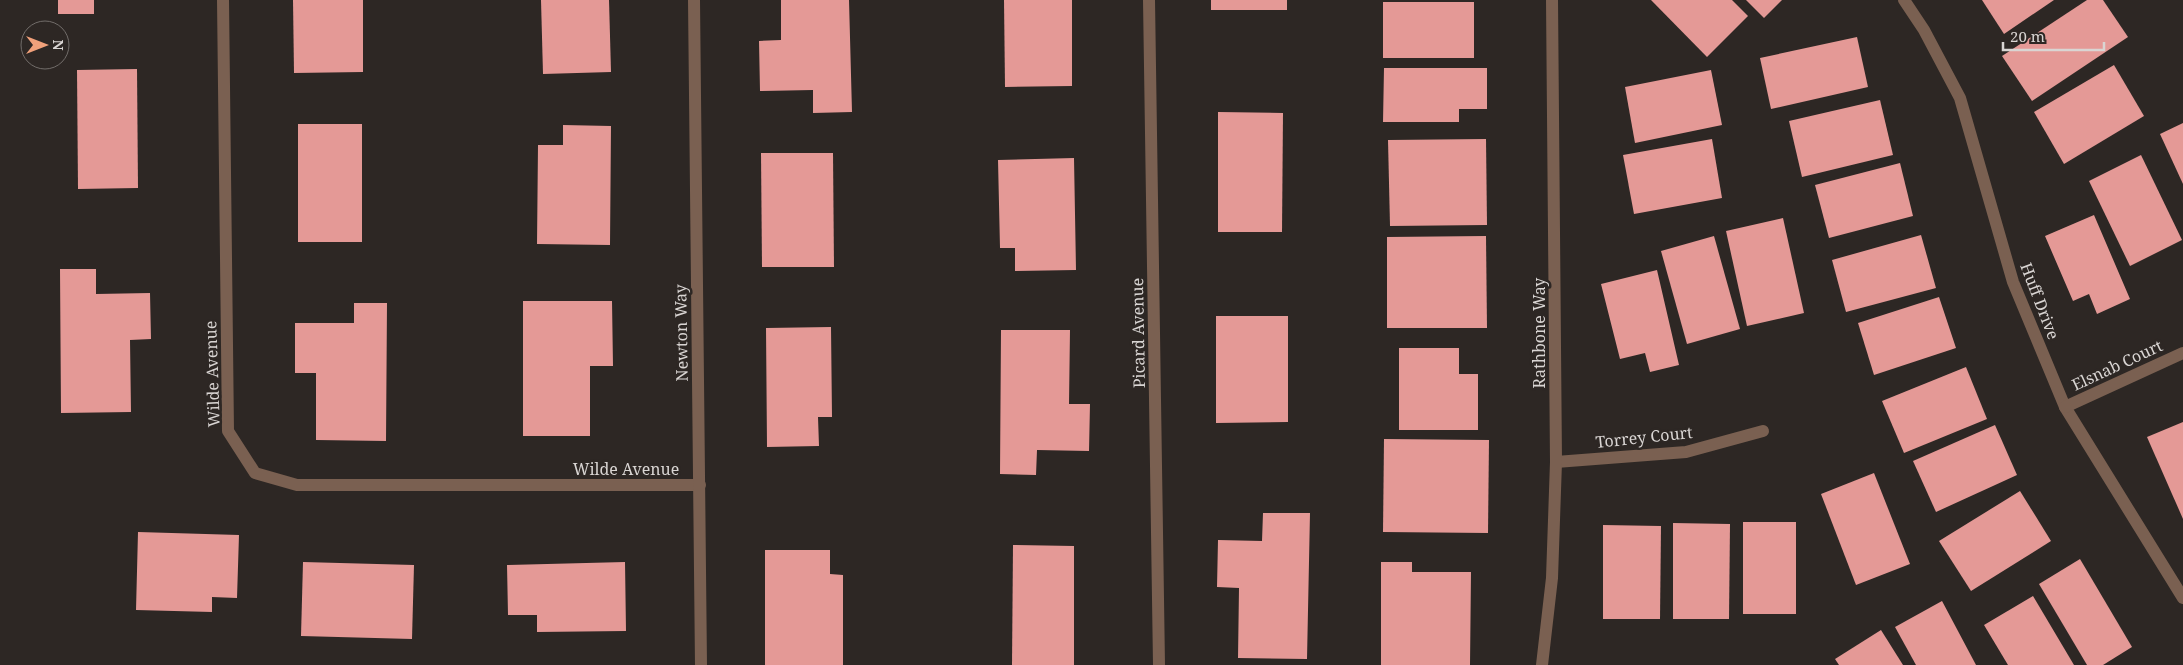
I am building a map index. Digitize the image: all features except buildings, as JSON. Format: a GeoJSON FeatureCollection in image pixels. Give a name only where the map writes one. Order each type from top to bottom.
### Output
{"type":"FeatureCollection","features":[{"type":"Feature","properties":{"kind":"street","name":"Wilde Avenue"},"geometry":{"type":"LineString","coordinates":[[222,0],[228,431],[255,474],[297,485],[700,485]]}},
{"type":"Feature","properties":{"kind":"street","name":"Newton Way"},"geometry":{"type":"LineString","coordinates":[[694,0],[701,665]]}},
{"type":"Feature","properties":{"kind":"street","name":"Picard Avenue"},"geometry":{"type":"LineString","coordinates":[[1149,0],[1159,665]]}},
{"type":"Feature","properties":{"kind":"street","name":"Rathbone Way"},"geometry":{"type":"LineString","coordinates":[[1542,665],[1552,578],[1556,462],[1552,0]]}},
{"type":"Feature","properties":{"kind":"street","name":"Huff Drive"},"geometry":{"type":"LineString","coordinates":[[1904,0],[1924,30],[1960,98],[2014,282],[2066,407],[2183,598]]}},
{"type":"Feature","properties":{"kind":"street","name":"Elsnab Court"},"geometry":{"type":"LineString","coordinates":[[2066,407],[2183,353]]}},
{"type":"Feature","properties":{"kind":"street","name":"Torrey Court"},"geometry":{"type":"LineString","coordinates":[[1556,462],[1686,452],[1763,431]]}}]}
